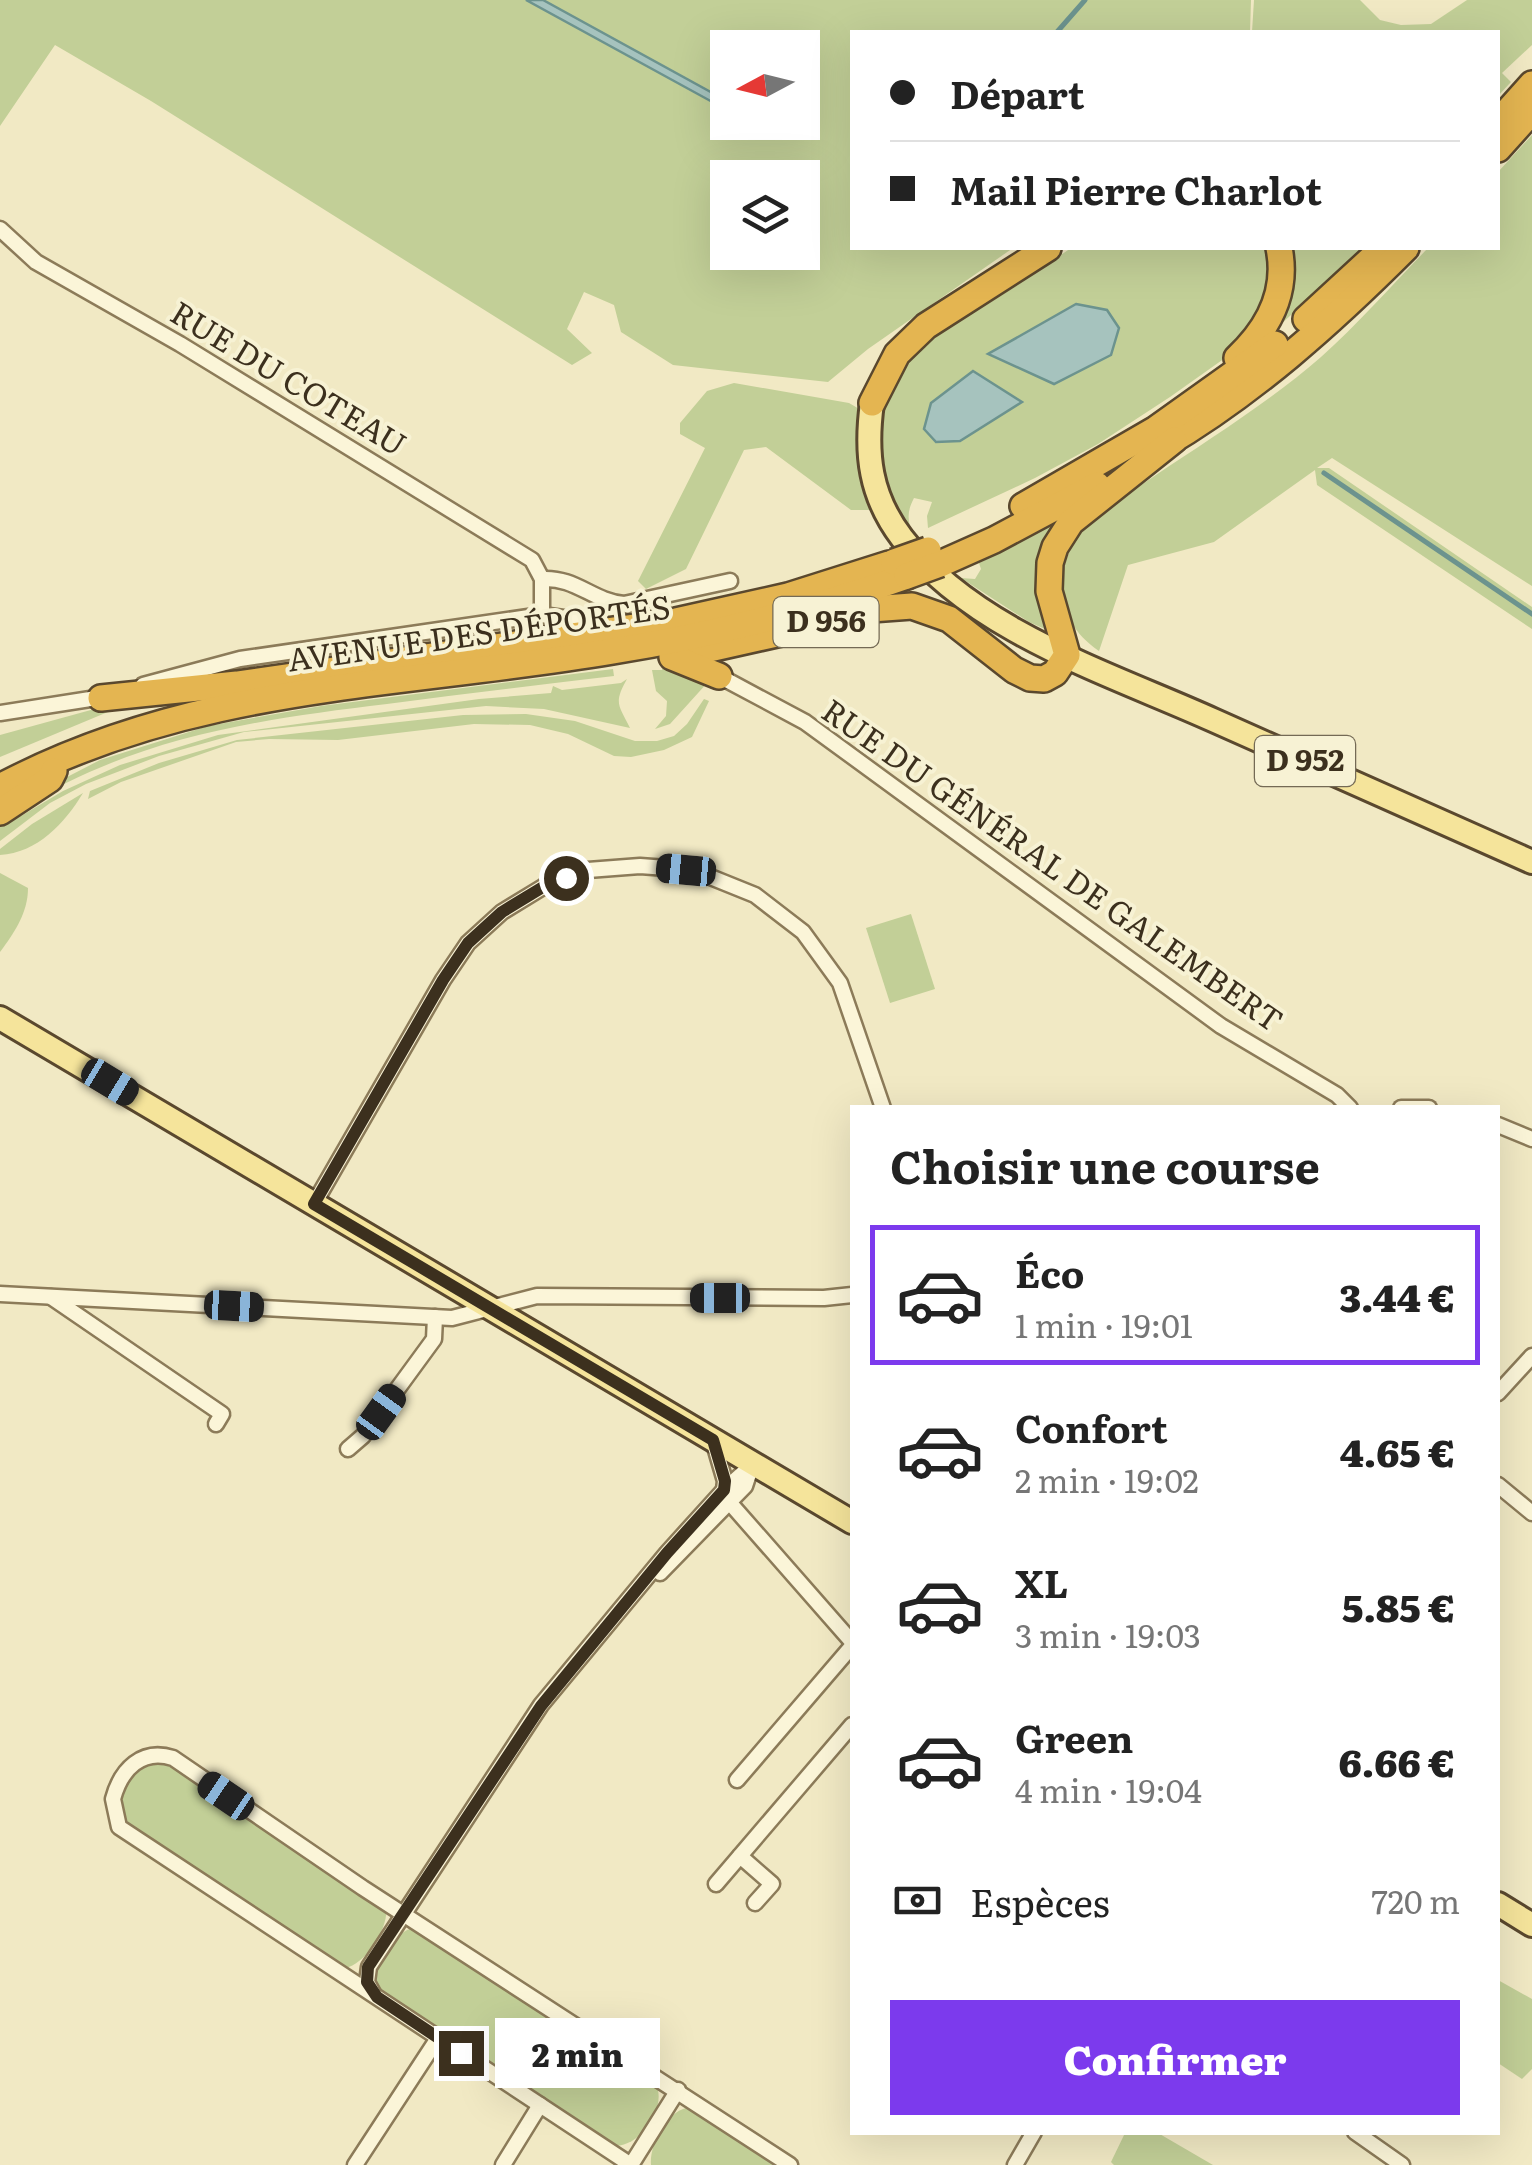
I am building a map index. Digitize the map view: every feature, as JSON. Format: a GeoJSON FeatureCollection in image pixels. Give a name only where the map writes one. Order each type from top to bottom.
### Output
{"type":"FeatureCollection","features":[{"type":"Feature","properties":{"kind":"highway"},"geometry":{"type":"LineString","coordinates":[[1500,111],[1528,97]]}},
{"type":"Feature","properties":{"kind":"highway"},"geometry":{"type":"LineString","coordinates":[[1500,120],[1528,97]]}},
{"type":"Feature","properties":{"kind":"highway"},"geometry":{"type":"LineString","coordinates":[[1500,146],[1528,97]]}},
{"type":"Feature","properties":{"kind":"highway"},"geometry":{"type":"LineString","coordinates":[[872,403],[897,354],[926,326],[1045,250]]}},
{"type":"Feature","properties":{"kind":"highway","name":"D 956"},"geometry":{"type":"LineString","coordinates":[[1165,435],[1257,338],[1269,319],[1282,284],[1278,250]]}},
{"type":"Feature","properties":{"kind":"highway","name":"D 956"},"geometry":{"type":"LineString","coordinates":[[645,643],[721,648],[871,609],[912,606],[949,619],[1030,678],[1044,679],[1055,674],[1066,655],[1049,591],[1050,564],[1055,547],[1071,522],[1165,435],[1381,250]]}},
{"type":"Feature","properties":{"kind":"highway","name":"D 956"},"geometry":{"type":"LineString","coordinates":[[1165,435],[1298,348],[1404,250]]}},
{"type":"Feature","properties":{"kind":"highway","name":"AVENUE DES DÉPORTÉS"},"geometry":{"type":"LineString","coordinates":[[60,757],[201,710],[645,643],[788,596],[901,569],[934,557],[980,528],[1165,435]]}},
{"type":"Feature","properties":{"kind":"highway"},"geometry":{"type":"LineString","coordinates":[[645,643],[719,676]]}},
{"type":"Feature","properties":{"kind":"highway","name":"AVENUE DES DÉPORTÉS"},"geometry":{"type":"LineString","coordinates":[[238,684],[645,643]]}},
{"type":"Feature","properties":{"kind":"highway"},"geometry":{"type":"LineString","coordinates":[[719,676],[716,663],[721,648]]}},
{"type":"Feature","properties":{"kind":"highway"},"geometry":{"type":"LineString","coordinates":[[101,698],[238,684]]}},
{"type":"Feature","properties":{"kind":"highway","name":"D 956"},"geometry":{"type":"LineString","coordinates":[[0,769],[106,721],[238,684]]}},
{"type":"Feature","properties":{"kind":"highway"},"geometry":{"type":"LineString","coordinates":[[0,812],[50,779],[60,757]]}},
{"type":"Feature","properties":{"kind":"highway","name":"D 956"},"geometry":{"type":"LineString","coordinates":[[0,787],[60,757]]}},
{"type":"Feature","properties":{"kind":"main road"},"geometry":{"type":"LineString","coordinates":[[872,403],[866,444],[873,481],[882,507],[902,538],[938,578],[977,607],[1066,655]]}},
{"type":"Feature","properties":{"kind":"main road","name":"D 952"},"geometry":{"type":"LineString","coordinates":[[1066,655],[1532,862]]}},
{"type":"Feature","properties":{"kind":"main road"},"geometry":{"type":"LineString","coordinates":[[0,1018],[850,1521]]}},
{"type":"Feature","properties":{"kind":"main road"},"geometry":{"type":"LineString","coordinates":[[1500,1905],[1532,1924]]}},
{"type":"Feature","properties":{"kind":"street","name":"RUE DU COTEAU"},"geometry":{"type":"LineString","coordinates":[[0,229],[36,262],[180,344],[532,560],[542,578]]}},
{"type":"Feature","properties":{"kind":"street"},"geometry":{"type":"LineString","coordinates":[[542,615],[542,578],[562,578],[608,602],[624,604],[730,581]]}},
{"type":"Feature","properties":{"kind":"street","name":"AVENUE DES DÉPORTÉS"},"geometry":{"type":"LineString","coordinates":[[0,713],[101,698],[168,676],[240,659],[542,615],[645,643]]}},
{"type":"Feature","properties":{"kind":"street","name":"RUE DU GÉNÉRAL DE GALEMBERT"},"geometry":{"type":"LineString","coordinates":[[719,676],[804,722],[1221,1026],[1347,1105]]}},
{"type":"Feature","properties":{"kind":"street"},"geometry":{"type":"LineString","coordinates":[[314,1204],[468,943],[502,912],[543,887],[588,870],[640,866],[693,870],[754,895],[803,932],[840,983],[882,1105]]}},
{"type":"Feature","properties":{"kind":"street"},"geometry":{"type":"LineString","coordinates":[[1500,1126],[1532,1139]]}},
{"type":"Feature","properties":{"kind":"street"},"geometry":{"type":"LineString","coordinates":[[348,1449],[363,1436],[434,1339],[435,1317],[466,1292]]}},
{"type":"Feature","properties":{"kind":"street"},"geometry":{"type":"LineString","coordinates":[[0,1294],[456,1318],[536,1296],[850,1295]]}},
{"type":"Feature","properties":{"kind":"street"},"geometry":{"type":"LineString","coordinates":[[50,1297],[222,1414],[216,1424]]}},
{"type":"Feature","properties":{"kind":"street"},"geometry":{"type":"LineString","coordinates":[[1500,1391],[1532,1356]]}},
{"type":"Feature","properties":{"kind":"street"},"geometry":{"type":"LineString","coordinates":[[713,1440],[727,1497],[850,1642]]}},
{"type":"Feature","properties":{"kind":"street"},"geometry":{"type":"LineString","coordinates":[[343,1975],[358,1976],[368,1967],[541,1706],[753,1464]]}},
{"type":"Feature","properties":{"kind":"street"},"geometry":{"type":"LineString","coordinates":[[1500,1487],[1532,1514]]}},
{"type":"Feature","properties":{"kind":"street"},"geometry":{"type":"LineString","coordinates":[[737,1780],[850,1646]]}},
{"type":"Feature","properties":{"kind":"street"},"geometry":{"type":"LineString","coordinates":[[716,1884],[850,1726]]}},
{"type":"Feature","properties":{"kind":"street"},"geometry":{"type":"LineString","coordinates":[[678,2090],[631,2165],[119,1827],[113,1799],[133,1762],[145,1755],[173,1758],[404,1914],[678,2090],[790,2165]]}},
{"type":"Feature","properties":{"kind":"street"},"geometry":{"type":"LineString","coordinates":[[740,1856],[772,1884],[756,1902]]}},
{"type":"Feature","properties":{"kind":"street"},"geometry":{"type":"LineString","coordinates":[[368,1967],[367,1982],[377,1997]]}},
{"type":"Feature","properties":{"kind":"street"},"geometry":{"type":"LineString","coordinates":[[355,2165],[438,2038]]}},
{"type":"Feature","properties":{"kind":"street"},"geometry":{"type":"LineString","coordinates":[[502,2165],[540,2106]]}},
{"type":"Feature","properties":{"kind":"street"},"geometry":{"type":"LineString","coordinates":[[1015,2165],[1032,2135]]}},
{"type":"Feature","properties":{"kind":"street"},"geometry":{"type":"LineString","coordinates":[[1360,2135],[1402,2165]]}},
{"type":"Feature","properties":{"kind":"green space"},"geometry":{"type":"Polygon","coordinates":[[[0,0],[526,0],[710,101],[710,140],[820,140],[820,30],[710,30],[710,92],[543,0],[1251,0],[1250,30],[850,30],[850,250],[1010,250],[868,349],[828,382],[673,365],[621,332],[614,305],[584,292],[567,329],[592,353],[572,365],[55,45],[0,126],[0,0]]]}},
{"type":"Feature","properties":{"kind":"green space"},"geometry":{"type":"Polygon","coordinates":[[[1254,0],[1360,0],[1380,20],[1401,25],[1431,24],[1467,0],[1532,0],[1532,45],[1502,73],[1511,82],[1500,94],[1500,30],[1252,30],[1254,0]]]}},
{"type":"Feature","properties":{"kind":"green space"},"geometry":{"type":"Polygon","coordinates":[[[1532,135],[1532,586],[1332,458],[1317,468],[1329,468],[1532,607],[1532,629],[1317,485],[1315,470],[1214,542],[1128,565],[1099,651],[1085,640],[1067,614],[1062,585],[1068,554],[1082,529],[1111,504],[1302,373],[1349,331],[1426,250],[1500,250],[1500,170],[1532,135]]]}},
{"type":"Feature","properties":{"kind":"green space"},"geometry":{"type":"Polygon","coordinates":[[[1068,250],[1270,250],[1270,306],[1225,358],[1098,444],[928,528],[932,502],[914,498],[909,516],[913,534],[887,485],[881,434],[885,409],[909,362],[929,341],[1068,250]]]}},
{"type":"Feature","properties":{"kind":"green space"},"geometry":{"type":"Polygon","coordinates":[[[1288,250],[1362,250],[1279,326],[1288,303],[1288,250]]]}},
{"type":"Feature","properties":{"kind":"green space"},"geometry":{"type":"Polygon","coordinates":[[[734,383],[849,403],[861,410],[859,462],[873,510],[851,510],[766,447],[744,450],[686,569],[646,589],[638,581],[705,448],[680,434],[680,423],[707,391],[734,383]]]}},
{"type":"Feature","properties":{"kind":"green space"},"geometry":{"type":"Polygon","coordinates":[[[1065,518],[1054,633],[1029,622],[961,578],[975,579],[981,569],[979,563],[1065,518]]]}},
{"type":"Feature","properties":{"kind":"green space"},"geometry":{"type":"Polygon","coordinates":[[[664,663],[708,682],[670,724],[655,729],[666,716],[667,701],[656,691],[652,670],[662,670],[664,663]]]}},
{"type":"Feature","properties":{"kind":"green space"},"geometry":{"type":"Polygon","coordinates":[[[613,669],[614,676],[338,710],[196,736],[106,765],[18,810],[21,816],[120,765],[218,735],[479,699],[551,693],[553,686],[562,690],[627,679],[619,704],[630,728],[544,709],[486,706],[244,732],[159,756],[86,784],[50,803],[0,841],[0,818],[42,790],[100,760],[208,726],[321,706],[613,669]]]}},
{"type":"Feature","properties":{"kind":"green space"},"geometry":{"type":"Polygon","coordinates":[[[704,699],[709,701],[692,737],[664,750],[631,757],[614,756],[568,734],[530,725],[474,724],[338,740],[269,739],[236,742],[121,782],[88,799],[90,791],[159,763],[237,740],[463,715],[526,714],[575,721],[635,741],[657,741],[674,736],[704,699]]]}},
{"type":"Feature","properties":{"kind":"green space"},"geometry":{"type":"Polygon","coordinates":[[[109,705],[115,709],[0,757],[0,735],[109,705]]]}},
{"type":"Feature","properties":{"kind":"green space"},"geometry":{"type":"Polygon","coordinates":[[[83,793],[49,834],[26,849],[0,855],[0,849],[32,824],[83,793]]]}},
{"type":"Feature","properties":{"kind":"green space"},"geometry":{"type":"Polygon","coordinates":[[[0,873],[28,888],[23,914],[0,952],[0,873]]]}},
{"type":"Feature","properties":{"kind":"green space"},"geometry":{"type":"Polygon","coordinates":[[[911,914],[935,989],[890,1003],[866,928],[911,914]]]}},
{"type":"Feature","properties":{"kind":"green space"},"geometry":{"type":"Polygon","coordinates":[[[160,1761],[171,1764],[386,1905],[380,1934],[361,1960],[345,1968],[133,1829],[123,1808],[126,1788],[139,1770],[160,1761]]]}},
{"type":"Feature","properties":{"kind":"green space"},"geometry":{"type":"Polygon","coordinates":[[[414,1928],[656,2085],[658,2105],[648,2126],[630,2142],[610,2145],[379,1991],[377,1973],[384,1953],[398,1936],[414,1928]]]}},
{"type":"Feature","properties":{"kind":"green space"},"geometry":{"type":"Polygon","coordinates":[[[1500,1981],[1532,1999],[1532,2069],[1522,2079],[1500,2064],[1500,1981]]]}},
{"type":"Feature","properties":{"kind":"green space"},"geometry":{"type":"Polygon","coordinates":[[[686,2108],[696,2110],[780,2165],[651,2165],[660,2131],[672,2116],[686,2108]]]}},
{"type":"Feature","properties":{"kind":"green space"},"geometry":{"type":"Polygon","coordinates":[[[1124,2135],[1161,2135],[1213,2165],[1114,2165],[1111,2162],[1124,2135]]]}},
{"type":"Feature","properties":{"kind":"water"},"geometry":{"type":"Polygon","coordinates":[[[526,0],[543,0],[710,92],[710,101],[526,0]]]}},
{"type":"Feature","properties":{"kind":"water"},"geometry":{"type":"Polygon","coordinates":[[[1076,304],[1107,310],[1119,328],[1111,355],[1054,384],[988,354],[1076,304]]]}},
{"type":"Feature","properties":{"kind":"water"},"geometry":{"type":"Polygon","coordinates":[[[973,371],[1022,402],[960,441],[936,442],[924,429],[931,403],[973,371]]]}},
{"type":"Feature","properties":{"kind":"waterway"},"geometry":{"type":"LineString","coordinates":[[1059,30],[1085,0]]}},
{"type":"Feature","properties":{"kind":"waterway"},"geometry":{"type":"LineString","coordinates":[[1324,473],[1532,614]]}},
{"type":"Feature","properties":{"kind":"route"},"geometry":{"type":"LineString","coordinates":[[461,2053],[377,1997],[367,1982],[368,1967],[541,1706],[724,1490],[725,1481],[713,1440],[314,1204],[468,943],[502,912],[566,878]]}}]}
